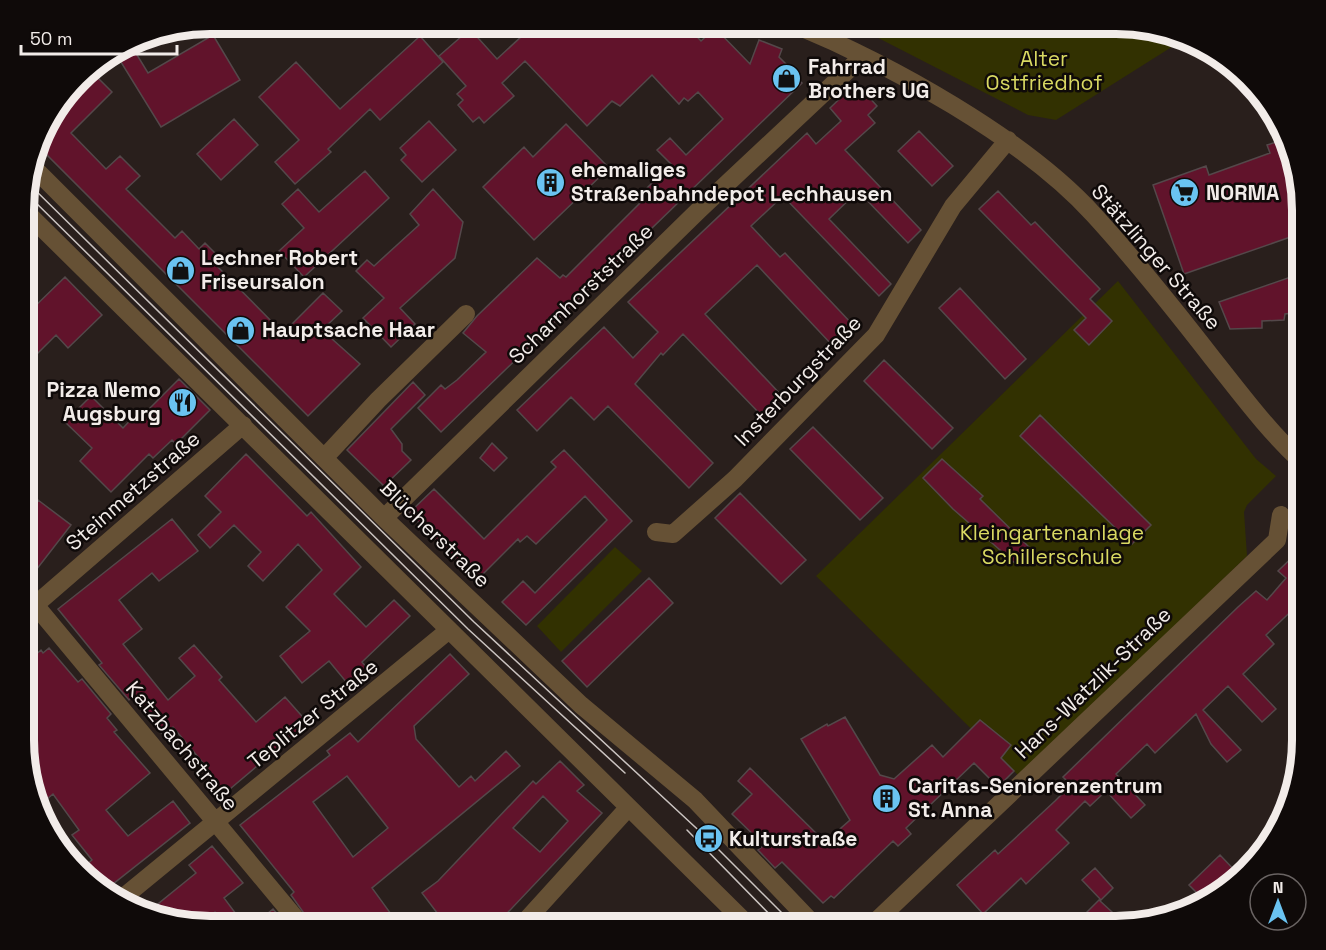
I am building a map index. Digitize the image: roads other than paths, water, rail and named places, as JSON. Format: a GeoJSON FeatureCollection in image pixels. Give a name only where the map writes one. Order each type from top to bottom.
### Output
{"type":"FeatureCollection","features":[{"type":"Feature","properties":{"kind":"street","name":"Stätzlinger Straße"},"geometry":{"type":"LineString","coordinates":[[816,35],[863,56],[1008,140],[1092,213],[1171,306],[1277,439],[1291,452]]}},
{"type":"Feature","properties":{"kind":"street","name":"Scharnhorststraße"},"geometry":{"type":"LineString","coordinates":[[384,518],[700,209],[863,56]]}},
{"type":"Feature","properties":{"kind":"street","name":"Insterburgstraße"},"geometry":{"type":"LineString","coordinates":[[656,532],[673,534],[735,479],[876,335],[953,206],[1008,140]]}},
{"type":"Feature","properties":{"kind":"street","name":"Blücherstraße"},"geometry":{"type":"LineString","coordinates":[[39,173],[384,518],[581,705],[700,805],[804,916]]}},
{"type":"Feature","properties":{"kind":"street"},"geometry":{"type":"LineString","coordinates":[[35,221],[738,916]]}},
{"type":"Feature","properties":{"kind":"street"},"geometry":{"type":"LineString","coordinates":[[325,458],[378,400],[466,314]]}},
{"type":"Feature","properties":{"kind":"street","name":"Steinmetzstraße"},"geometry":{"type":"LineString","coordinates":[[35,600],[243,425]]}},
{"type":"Feature","properties":{"kind":"street","name":"Hans-Watzlik-Straße"},"geometry":{"type":"LineString","coordinates":[[882,916],[1277,540],[1281,515]]}},
{"type":"Feature","properties":{"kind":"street","name":"Katzbachstraße"},"geometry":{"type":"LineString","coordinates":[[35,612],[293,915]]}},
{"type":"Feature","properties":{"kind":"street","name":"Teplitzer Straße"},"geometry":{"type":"LineString","coordinates":[[127,894],[449,630]]}},
{"type":"Feature","properties":{"kind":"street"},"geometry":{"type":"LineString","coordinates":[[531,915],[628,808]]}},
{"type":"Feature","properties":{"kind":"tram line"},"geometry":{"type":"LineString","coordinates":[[36,191],[474,622],[708,839],[785,916]]}},
{"type":"Feature","properties":{"kind":"tram line"},"geometry":{"type":"LineString","coordinates":[[35,202],[468,629],[625,773]]}},
{"type":"Feature","properties":{"kind":"tram line"},"geometry":{"type":"LineString","coordinates":[[687,830],[771,916]]}},
{"type":"Feature","properties":{"kind":"place","name":"Fahrrad Brothers UG"},"geometry":{"type":"Point","coordinates":[787,79]}},
{"type":"Feature","properties":{"kind":"place","name":"ehemaliges Straßenbahndepot Lechhausen"},"geometry":{"type":"Point","coordinates":[550,182]}},
{"type":"Feature","properties":{"kind":"place","name":"NORMA"},"geometry":{"type":"Point","coordinates":[1185,193]}},
{"type":"Feature","properties":{"kind":"place","name":"Lechner Robert Friseursalon"},"geometry":{"type":"Point","coordinates":[180,270]}},
{"type":"Feature","properties":{"kind":"place","name":"Hauptsache Haar"},"geometry":{"type":"Point","coordinates":[241,330]}},
{"type":"Feature","properties":{"kind":"place","name":"Pizza Nemo Augsburg"},"geometry":{"type":"Point","coordinates":[182,402]}},
{"type":"Feature","properties":{"kind":"place","name":"Caritas-Seniorenzentrum St. Anna"},"geometry":{"type":"Point","coordinates":[887,798]}},
{"type":"Feature","properties":{"kind":"place","name":"Kulturstraße"},"geometry":{"type":"Point","coordinates":[708,839]}},
{"type":"Feature","properties":{"kind":"park label","name":"Alter Ostfriedhof"},"geometry":{"type":"Point","coordinates":[1044,71]}},
{"type":"Feature","properties":{"kind":"park label","name":"Kleingartenanlage Schillerschule"},"geometry":{"type":"Point","coordinates":[1052,545]}}]}
